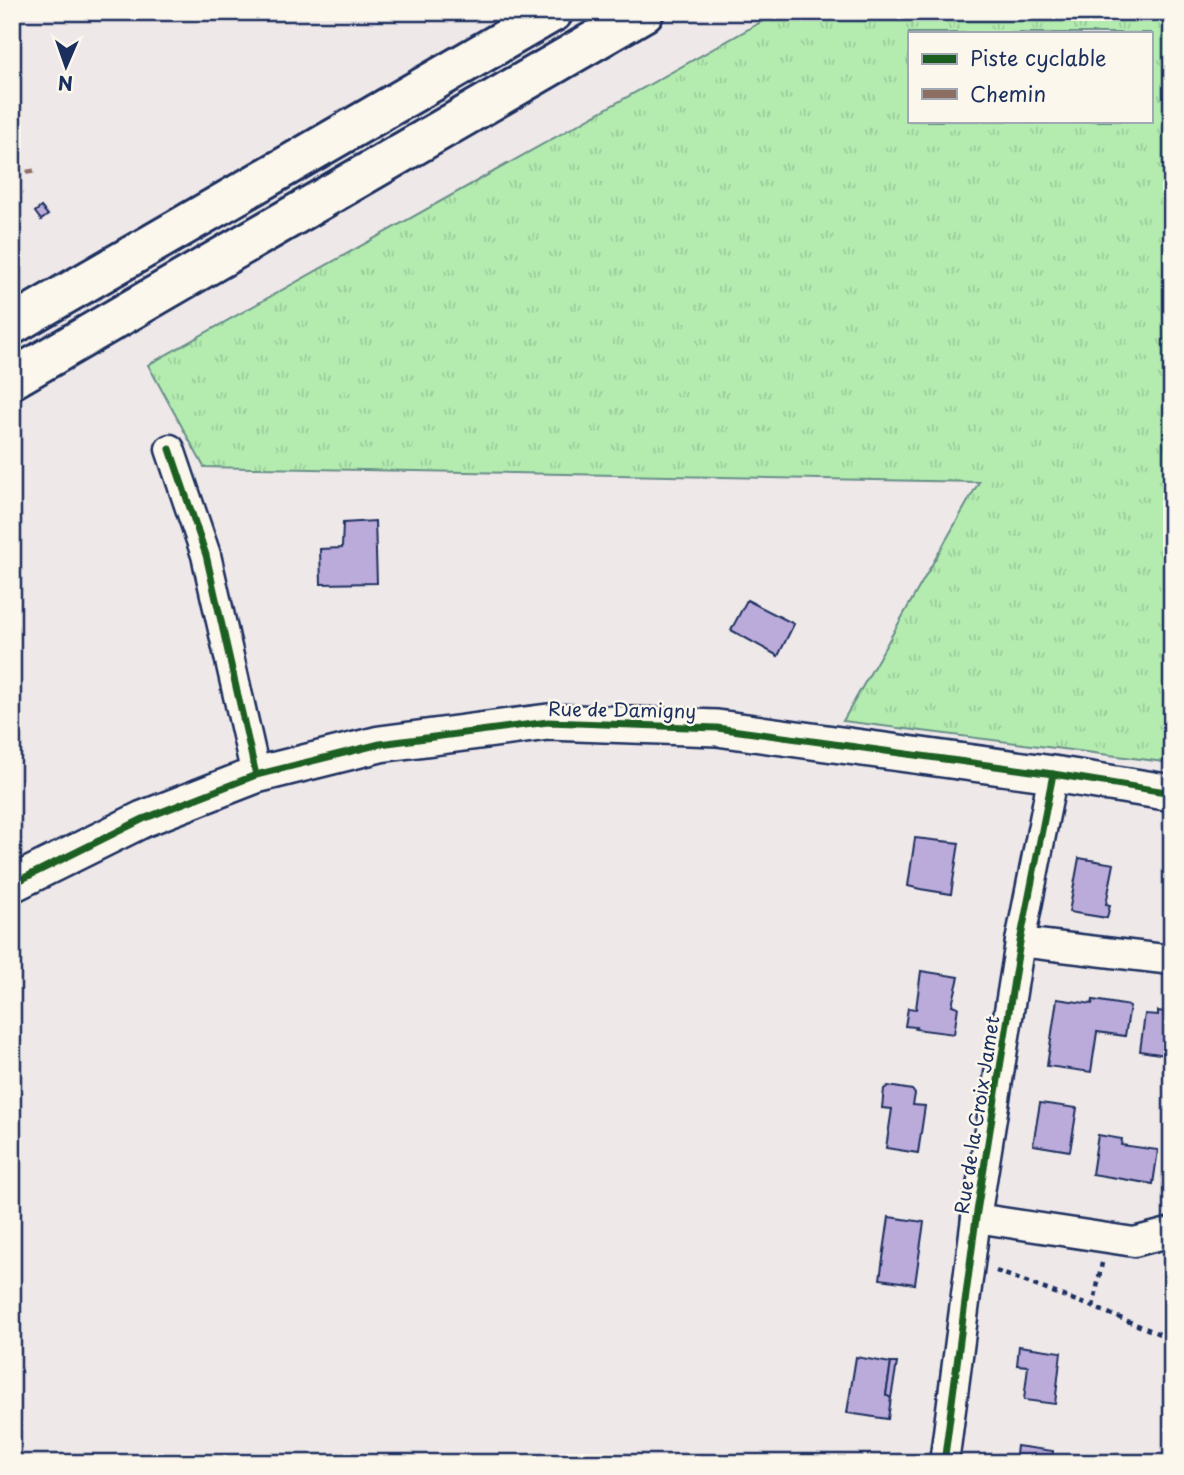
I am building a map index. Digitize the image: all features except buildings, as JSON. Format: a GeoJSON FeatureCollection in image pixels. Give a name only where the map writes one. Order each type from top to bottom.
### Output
{"type":"FeatureCollection","features":[{"type":"Feature","properties":{"kind":"highway"},"geometry":{"type":"LineString","coordinates":[[12,325],[553,12]]}},
{"type":"Feature","properties":{"kind":"highway"},"geometry":{"type":"LineString","coordinates":[[12,379],[644,12]]}},
{"type":"Feature","properties":{"kind":"street"},"geometry":{"type":"LineString","coordinates":[[170,449],[206,555],[256,775]]}},
{"type":"Feature","properties":{"kind":"street","name":"Rue de Damigny"},"geometry":{"type":"LineString","coordinates":[[12,884],[143,819],[256,775],[380,744],[548,722],[717,728],[1172,793]]}},
{"type":"Feature","properties":{"kind":"street","name":"Rue de la Croix Jamet"},"geometry":{"type":"LineString","coordinates":[[944,1463],[976,1217],[1020,942],[1053,774]]}},
{"type":"Feature","properties":{"kind":"street"},"geometry":{"type":"LineString","coordinates":[[1020,942],[1172,960]]}},
{"type":"Feature","properties":{"kind":"street"},"geometry":{"type":"LineString","coordinates":[[976,1217],[1134,1242],[1172,1232]]}},
{"type":"Feature","properties":{"kind":"path"},"geometry":{"type":"LineString","coordinates":[[1093,1307],[1107,1237]]}},
{"type":"Feature","properties":{"kind":"path"},"geometry":{"type":"LineString","coordinates":[[971,1261],[1172,1339]]}},
{"type":"Feature","properties":{"kind":"green space"},"geometry":{"type":"Polygon","coordinates":[[[779,12],[1172,12],[1172,763],[843,721],[979,482],[204,467],[148,365],[779,12]]]}},
{"type":"Feature","properties":{"kind":"marked path"},"geometry":{"type":"LineString","coordinates":[[12,175],[34,171]]}},
{"type":"Feature","properties":{"kind":"cycle path"},"geometry":{"type":"LineString","coordinates":[[170,449],[206,555],[256,775]]}},
{"type":"Feature","properties":{"kind":"cycle path"},"geometry":{"type":"LineString","coordinates":[[12,884],[143,819],[256,775],[380,744],[548,722],[717,728],[1172,793]]}},
{"type":"Feature","properties":{"kind":"cycle path"},"geometry":{"type":"LineString","coordinates":[[944,1463],[976,1218],[1020,942],[1053,774]]}}]}
